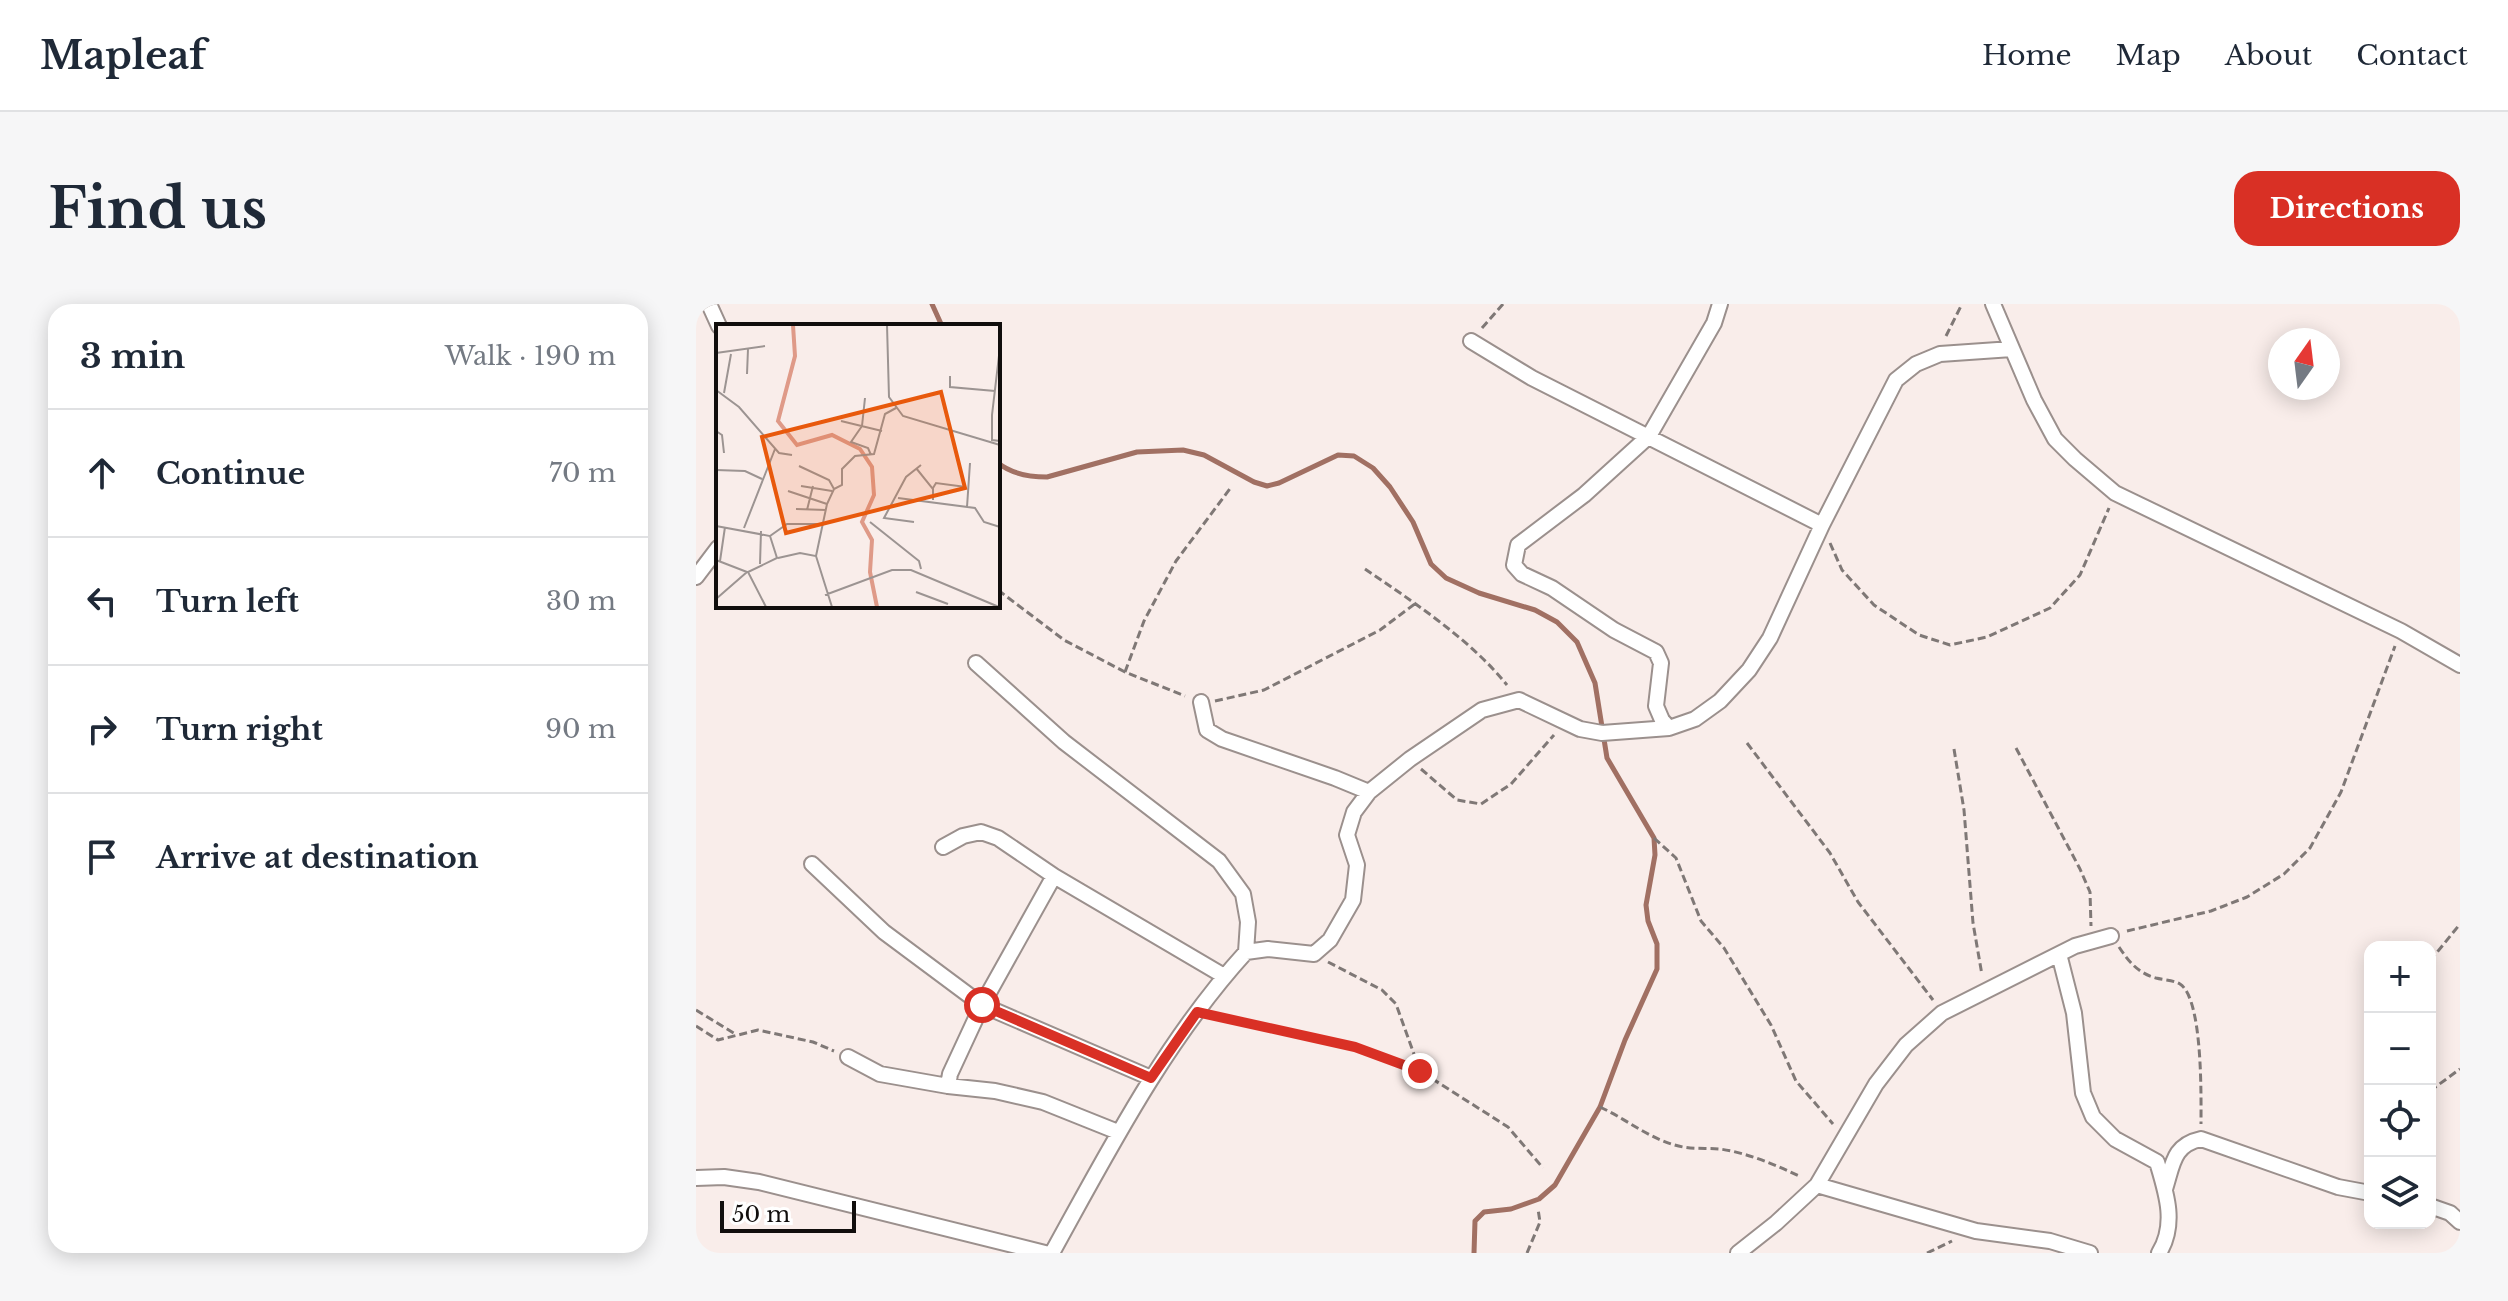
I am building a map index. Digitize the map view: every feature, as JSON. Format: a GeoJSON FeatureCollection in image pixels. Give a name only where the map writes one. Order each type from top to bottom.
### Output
{"type":"FeatureCollection","features":[{"type":"Feature","properties":{"kind":"street"},"geometry":{"type":"LineString","coordinates":[[709,304],[718,324]]}},
{"type":"Feature","properties":{"kind":"street"},"geometry":{"type":"LineString","coordinates":[[1669,728],[1656,706],[1661,663],[1656,652],[1614,630],[1552,588],[1522,574],[1514,565],[1518,545],[1584,495],[1649,436],[1701,348],[1720,304]]}},
{"type":"Feature","properties":{"kind":"street"},"geometry":{"type":"LineString","coordinates":[[1993,304],[2034,400],[2055,439],[2115,493],[2401,631],[2460,665]]}},
{"type":"Feature","properties":{"kind":"street"},"geometry":{"type":"LineString","coordinates":[[1471,341],[1532,378],[1822,525]]}},
{"type":"Feature","properties":{"kind":"street"},"geometry":{"type":"LineString","coordinates":[[1246,952],[1268,949],[1314,954],[1330,940],[1353,900],[1357,865],[1347,835],[1354,812],[1369,792],[1410,759],[1482,710],[1519,700],[1580,729],[1602,733],[1669,728],[1695,719],[1720,701],[1749,670],[1770,638],[1822,525],[1896,380],[1916,364],[1940,354],[2012,349]]}},
{"type":"Feature","properties":{"kind":"street"},"geometry":{"type":"LineString","coordinates":[[696,577],[716,551]]}},
{"type":"Feature","properties":{"kind":"street"},"geometry":{"type":"LineString","coordinates":[[976,663],[1064,742],[1219,861],[1243,894],[1248,922],[1246,952],[1224,976],[1151,1078],[1052,1253]]}},
{"type":"Feature","properties":{"kind":"street"},"geometry":{"type":"LineString","coordinates":[[1201,702],[1207,730],[1222,739],[1369,792]]}},
{"type":"Feature","properties":{"kind":"street"},"geometry":{"type":"LineString","coordinates":[[943,847],[963,836],[981,832],[998,838],[1054,876],[1224,976]]}},
{"type":"Feature","properties":{"kind":"street"},"geometry":{"type":"LineString","coordinates":[[812,864],[884,932],[982,1005],[1151,1078]]}},
{"type":"Feature","properties":{"kind":"street"},"geometry":{"type":"LineString","coordinates":[[948,1086],[950,1074],[982,1005],[1054,876]]}},
{"type":"Feature","properties":{"kind":"street"},"geometry":{"type":"LineString","coordinates":[[1738,1253],[1817,1185],[1876,1084],[1906,1045],[1942,1013],[2059,954],[2092,940],[2111,936]]}},
{"type":"Feature","properties":{"kind":"street"},"geometry":{"type":"LineString","coordinates":[[2059,954],[2074,1013],[2083,1093],[2093,1117],[2115,1139],[2157,1162],[2170,1223],[2159,1253]]}},
{"type":"Feature","properties":{"kind":"street"},"geometry":{"type":"LineString","coordinates":[[848,1057],[880,1074],[995,1091],[1043,1102],[1118,1132]]}},
{"type":"Feature","properties":{"kind":"street"},"geometry":{"type":"LineString","coordinates":[[2165,1189],[2176,1152],[2188,1141],[2201,1139],[2338,1187],[2364,1192]]}},
{"type":"Feature","properties":{"kind":"street"},"geometry":{"type":"LineString","coordinates":[[696,1178],[724,1177],[759,1182],[1045,1253]]}},
{"type":"Feature","properties":{"kind":"street"},"geometry":{"type":"LineString","coordinates":[[1817,1185],[1976,1231],[2050,1241],[2090,1253]]}},
{"type":"Feature","properties":{"kind":"street"},"geometry":{"type":"LineString","coordinates":[[2436,1208],[2450,1213],[2460,1222]]}},
{"type":"Feature","properties":{"kind":"path"},"geometry":{"type":"LineString","coordinates":[[1940,354],[1950,325],[1962,304]]}},
{"type":"Feature","properties":{"kind":"path"},"geometry":{"type":"LineString","coordinates":[[1125,672],[1144,621],[1176,561],[1232,486]]}},
{"type":"Feature","properties":{"kind":"path"},"geometry":{"type":"LineString","coordinates":[[1822,525],[1842,570],[1874,605],[1919,635],[1950,645],[1987,637],[2050,608],[2080,575],[2115,493]]}},
{"type":"Feature","properties":{"kind":"path"},"geometry":{"type":"LineString","coordinates":[[1365,569],[1416,603],[1493,668],[1519,700]]}},
{"type":"Feature","properties":{"kind":"path"},"geometry":{"type":"LineString","coordinates":[[1000,592],[1064,640],[1125,672],[1201,702],[1225,700],[1264,690],[1380,630],[1416,603]]}},
{"type":"Feature","properties":{"kind":"path"},"geometry":{"type":"LineString","coordinates":[[2201,1139],[2201,1063],[2189,995],[2184,986],[2140,973],[2111,936],[2211,911],[2247,897],[2284,874],[2310,848],[2341,792],[2401,631]]}},
{"type":"Feature","properties":{"kind":"path"},"geometry":{"type":"LineString","coordinates":[[1410,759],[1457,800],[1481,804],[1511,784],[1567,721]]}},
{"type":"Feature","properties":{"kind":"path"},"geometry":{"type":"LineString","coordinates":[[1747,743],[1830,853],[1858,902],[1942,1013]]}},
{"type":"Feature","properties":{"kind":"path"},"geometry":{"type":"LineString","coordinates":[[2016,748],[2090,892],[2092,940]]}},
{"type":"Feature","properties":{"kind":"path"},"geometry":{"type":"LineString","coordinates":[[1954,749],[1964,810],[1973,923],[1985,990]]}},
{"type":"Feature","properties":{"kind":"path"},"geometry":{"type":"LineString","coordinates":[[1654,838],[1676,858],[1701,921],[1724,948],[1771,1025],[1796,1081],[1843,1136]]}},
{"type":"Feature","properties":{"kind":"path"},"geometry":{"type":"LineString","coordinates":[[2436,954],[2460,924]]}},
{"type":"Feature","properties":{"kind":"path"},"geometry":{"type":"LineString","coordinates":[[1314,954],[1382,990],[1396,1004],[1420,1071]]}},
{"type":"Feature","properties":{"kind":"path"},"geometry":{"type":"LineString","coordinates":[[696,1010],[738,1035]]}},
{"type":"Feature","properties":{"kind":"path"},"geometry":{"type":"LineString","coordinates":[[1197,1012],[1355,1047],[1420,1071],[1508,1127],[1543,1168]]}},
{"type":"Feature","properties":{"kind":"path"},"geometry":{"type":"LineString","coordinates":[[696,1026],[718,1040],[758,1030],[813,1042],[848,1057]]}},
{"type":"Feature","properties":{"kind":"path"},"geometry":{"type":"LineString","coordinates":[[2436,1087],[2460,1069]]}},
{"type":"Feature","properties":{"kind":"path"},"geometry":{"type":"LineString","coordinates":[[1600,1107],[1653,1137],[1683,1147],[1721,1149],[1771,1163],[1817,1185]]}},
{"type":"Feature","properties":{"kind":"path"},"geometry":{"type":"LineString","coordinates":[[1527,1253],[1540,1222],[1538,1209]]}},
{"type":"Feature","properties":{"kind":"waterway"},"geometry":{"type":"LineString","coordinates":[[932,304],[941,324]]}},
{"type":"Feature","properties":{"kind":"waterway"},"geometry":{"type":"LineString","coordinates":[[1000,464],[1021,474],[1047,477],[1137,452],[1183,450],[1204,455],[1267,486],[1338,455],[1354,456],[1373,468],[1390,487],[1413,522],[1431,564],[1446,578],[1479,593],[1535,610],[1557,622],[1577,642],[1595,683],[1607,758],[1654,838],[1655,855],[1646,905],[1648,921],[1657,944],[1657,969],[1625,1040],[1600,1107],[1555,1185],[1539,1199],[1511,1209],[1484,1212],[1475,1221],[1474,1253]]}},
{"type":"Feature","properties":{"kind":"route"},"geometry":{"type":"LineString","coordinates":[[982,1005],[1151,1078],[1197,1012],[1355,1047],[1420,1071]]}}]}
